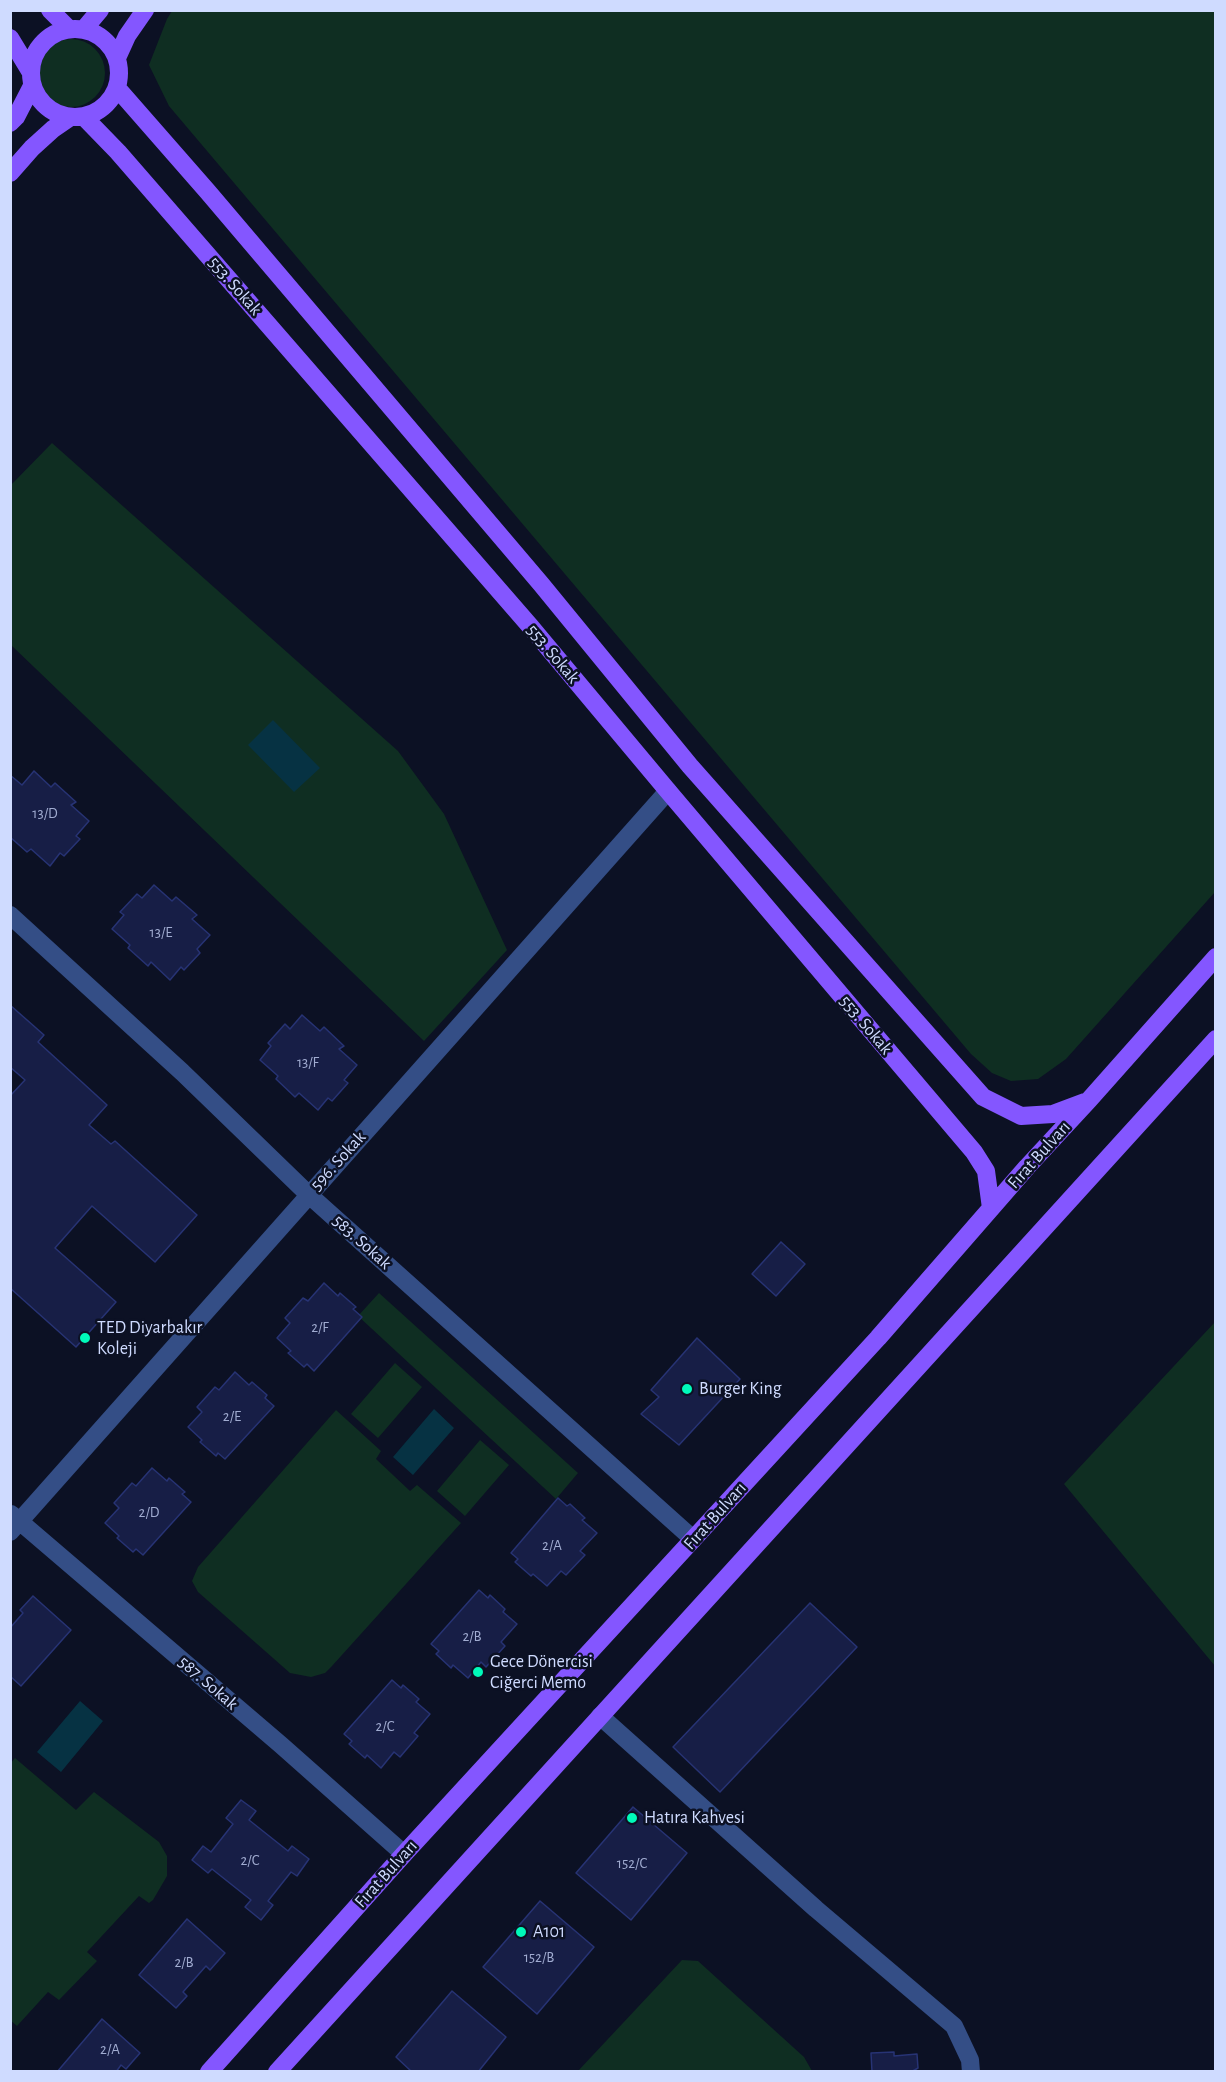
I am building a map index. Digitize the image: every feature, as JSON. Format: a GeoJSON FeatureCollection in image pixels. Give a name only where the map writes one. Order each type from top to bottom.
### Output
{"type":"FeatureCollection","features":[{"type":"Feature","properties":{"kind":"main road"},"geometry":{"type":"LineString","coordinates":[[10,173],[39,142],[76,117],[98,111],[110,101],[117,88],[120,73],[117,58],[109,45],[98,35],[76,29],[50,10]]}},
{"type":"Feature","properties":{"kind":"main road"},"geometry":{"type":"LineString","coordinates":[[10,123],[16,117],[31,78],[34,56],[42,43],[54,33],[76,29],[100,10]]}},
{"type":"Feature","properties":{"kind":"main road"},"geometry":{"type":"LineString","coordinates":[[117,58],[145,10]]}},
{"type":"Feature","properties":{"kind":"main road"},"geometry":{"type":"LineString","coordinates":[[10,38],[31,78],[37,98],[45,107],[57,114],[76,117]]}},
{"type":"Feature","properties":{"kind":"main road"},"geometry":{"type":"LineString","coordinates":[[117,88],[541,584],[690,766],[983,1097],[1021,1116],[1053,1114],[1089,1100]]}},
{"type":"Feature","properties":{"kind":"main road","name":"553. Sokak"},"geometry":{"type":"LineString","coordinates":[[76,117],[118,152],[530,626],[974,1152],[986,1171],[991,1209]]}},
{"type":"Feature","properties":{"kind":"main road","name":"Fırat Bulvarı"},"geometry":{"type":"LineString","coordinates":[[209,2072],[404,1854],[878,1338],[1215,957]]}},
{"type":"Feature","properties":{"kind":"main road"},"geometry":{"type":"LineString","coordinates":[[277,2072],[1215,1039]]}},
{"type":"Feature","properties":{"kind":"street","name":"596. Sokak"},"geometry":{"type":"LineString","coordinates":[[14,1523],[668,791]]}},
{"type":"Feature","properties":{"kind":"street","name":"583. Sokak"},"geometry":{"type":"LineString","coordinates":[[10,915],[182,1072],[308,1194],[693,1539]]}},
{"type":"Feature","properties":{"kind":"street","name":"587. Sokak"},"geometry":{"type":"LineString","coordinates":[[14,1523],[272,1738],[404,1854]]}},
{"type":"Feature","properties":{"kind":"street"},"geometry":{"type":"LineString","coordinates":[[600,1716],[816,1909],[954,2026],[970,2060],[971,2072]]}},
{"type":"Feature","properties":{"kind":"green space"},"geometry":{"type":"Polygon","coordinates":[[[172,11],[1215,11],[1215,892],[1066,1059],[1038,1079],[1011,1081],[992,1073],[971,1054],[169,106],[149,65],[172,11]]]}},
{"type":"Feature","properties":{"kind":"green space"},"geometry":{"type":"Polygon","coordinates":[[[64,39],[78,39],[90,44],[100,54],[105,73],[100,92],[90,102],[78,107],[64,107],[52,102],[42,92],[37,80],[37,66],[42,54],[52,44],[64,39]]]}},
{"type":"Feature","properties":{"kind":"green space"},"geometry":{"type":"Polygon","coordinates":[[[52,443],[398,751],[444,814],[507,950],[424,1041],[11,645],[10,486],[52,443]]]}},
{"type":"Feature","properties":{"kind":"green space"},"geometry":{"type":"Polygon","coordinates":[[[379,1293],[578,1473],[556,1499],[358,1316],[379,1293]]]}},
{"type":"Feature","properties":{"kind":"green space"},"geometry":{"type":"Polygon","coordinates":[[[1215,1322],[1215,1666],[1064,1484],[1215,1322]]]}},
{"type":"Feature","properties":{"kind":"green space"},"geometry":{"type":"Polygon","coordinates":[[[395,1363],[422,1387],[378,1438],[351,1414],[395,1363]]]}},
{"type":"Feature","properties":{"kind":"green space"},"geometry":{"type":"Polygon","coordinates":[[[336,1410],[381,1451],[376,1459],[410,1491],[417,1485],[461,1523],[332,1666],[325,1673],[311,1677],[290,1673],[198,1592],[192,1581],[198,1567],[336,1410]]]}},
{"type":"Feature","properties":{"kind":"green space"},"geometry":{"type":"Polygon","coordinates":[[[480,1440],[509,1465],[465,1516],[437,1491],[480,1440]]]}},
{"type":"Feature","properties":{"kind":"green space"},"geometry":{"type":"Polygon","coordinates":[[[15,1758],[76,1810],[94,1792],[159,1842],[167,1856],[167,1876],[153,1900],[149,1903],[139,1896],[87,1952],[97,1961],[59,2000],[48,1992],[17,2026],[10,2020],[10,1764],[15,1758]]]}},
{"type":"Feature","properties":{"kind":"green space"},"geometry":{"type":"Polygon","coordinates":[[[682,1960],[698,1961],[804,2057],[812,2071],[578,2071],[682,1960]]]}},
{"type":"Feature","properties":{"kind":"water"},"geometry":{"type":"Polygon","coordinates":[[[273,720],[320,768],[294,792],[248,745],[273,720]]]}},
{"type":"Feature","properties":{"kind":"water"},"geometry":{"type":"Polygon","coordinates":[[[434,1409],[454,1428],[413,1475],[393,1457],[434,1409]]]}},
{"type":"Feature","properties":{"kind":"water"},"geometry":{"type":"Polygon","coordinates":[[[80,1701],[103,1721],[61,1772],[37,1752],[80,1701]]]}},
{"type":"Feature","properties":{"kind":"building"},"geometry":{"type":"Polygon","coordinates":[[[34,771],[51,787],[55,783],[76,802],[71,805],[89,821],[76,836],[80,839],[64,856],[60,853],[50,866],[31,849],[27,852],[10,837],[10,775],[22,785],[34,771]]]}},
{"type":"Feature","properties":{"kind":"building"},"geometry":{"type":"Polygon","coordinates":[[[154,885],[172,901],[176,897],[197,915],[192,919],[210,935],[197,949],[200,953],[184,970],[181,967],[170,980],[151,962],[148,966],[112,929],[124,915],[120,912],[137,894],[142,898],[154,885]]]}},
{"type":"Feature","properties":{"kind":"building"},"geometry":{"type":"Polygon","coordinates":[[[10,1005],[44,1035],[38,1042],[107,1105],[89,1125],[111,1144],[115,1141],[197,1215],[155,1262],[92,1206],[55,1248],[116,1302],[76,1347],[10,1288],[10,1096],[25,1080],[10,1067],[10,1005]]]}},
{"type":"Feature","properties":{"kind":"building"},"geometry":{"type":"Polygon","coordinates":[[[302,1015],[320,1031],[324,1027],[344,1046],[339,1049],[357,1065],[344,1080],[348,1083],[332,1101],[328,1098],[318,1110],[299,1093],[295,1097],[276,1079],[278,1076],[260,1060],[271,1046],[268,1043],[285,1024],[290,1029],[302,1015]]]}},
{"type":"Feature","properties":{"kind":"building"},"geometry":{"type":"Polygon","coordinates":[[[781,1242],[805,1264],[776,1296],[752,1274],[781,1242]]]}},
{"type":"Feature","properties":{"kind":"building"},"geometry":{"type":"Polygon","coordinates":[[[324,1283],[338,1296],[340,1293],[356,1307],[353,1309],[362,1317],[314,1371],[307,1364],[304,1367],[288,1353],[291,1351],[277,1338],[290,1323],[285,1318],[303,1298],[308,1301],[324,1283]]]}},
{"type":"Feature","properties":{"kind":"building"},"geometry":{"type":"Polygon","coordinates":[[[697,1338],[740,1379],[679,1445],[641,1414],[659,1397],[651,1390],[697,1338]]]}},
{"type":"Feature","properties":{"kind":"building"},"geometry":{"type":"Polygon","coordinates":[[[235,1372],[249,1385],[252,1382],[267,1395],[265,1398],[274,1406],[225,1459],[218,1453],[216,1456],[188,1427],[202,1412],[197,1407],[215,1387],[219,1390],[235,1372]]]}},
{"type":"Feature","properties":{"kind":"building"},"geometry":{"type":"Polygon","coordinates":[[[152,1468],[167,1481],[169,1478],[185,1492],[182,1494],[191,1502],[143,1555],[136,1549],[133,1552],[105,1523],[119,1508],[114,1503],[132,1483],[136,1486],[152,1468]]]}},
{"type":"Feature","properties":{"kind":"building"},"geometry":{"type":"Polygon","coordinates":[[[558,1498],[567,1506],[570,1504],[585,1518],[582,1520],[597,1533],[580,1551],[585,1555],[566,1575],[561,1571],[547,1586],[515,1562],[518,1559],[511,1553],[558,1498]]]}},
{"type":"Feature","properties":{"kind":"building"},"geometry":{"type":"Polygon","coordinates":[[[479,1590],[488,1598],[490,1595],[505,1609],[503,1612],[517,1624],[501,1642],[505,1646],[486,1667],[481,1662],[468,1678],[453,1665],[451,1668],[436,1654],[439,1651],[431,1644],[479,1590]]]}},
{"type":"Feature","properties":{"kind":"building"},"geometry":{"type":"Polygon","coordinates":[[[33,1596],[71,1630],[21,1686],[10,1676],[10,1628],[23,1613],[20,1610],[33,1596]]]}},
{"type":"Feature","properties":{"kind":"building"},"geometry":{"type":"Polygon","coordinates":[[[810,1603],[857,1647],[720,1792],[673,1747],[810,1603]]]}},
{"type":"Feature","properties":{"kind":"building"},"geometry":{"type":"Polygon","coordinates":[[[392,1680],[401,1688],[403,1685],[419,1699],[416,1702],[430,1714],[414,1733],[418,1736],[400,1757],[394,1752],[381,1768],[367,1755],[365,1758],[349,1744],[352,1741],[344,1734],[392,1680]]]}},
{"type":"Feature","properties":{"kind":"building"},"geometry":{"type":"Polygon","coordinates":[[[241,1800],[256,1811],[249,1820],[288,1851],[292,1846],[309,1859],[297,1876],[291,1872],[268,1901],[273,1905],[261,1920],[245,1907],[251,1900],[212,1869],[208,1873],[192,1860],[203,1846],[211,1852],[233,1824],[226,1818],[241,1800]]]}},
{"type":"Feature","properties":{"kind":"building"},"geometry":{"type":"Polygon","coordinates":[[[633,1807],[687,1853],[631,1920],[576,1873],[633,1807]]]}},
{"type":"Feature","properties":{"kind":"building"},"geometry":{"type":"Polygon","coordinates":[[[540,1901],[594,1947],[537,2014],[483,1967],[540,1901]]]}},
{"type":"Feature","properties":{"kind":"building"},"geometry":{"type":"Polygon","coordinates":[[[187,1919],[225,1953],[210,1970],[206,1966],[183,1992],[187,1996],[176,2008],[139,1975],[187,1919]]]}},
{"type":"Feature","properties":{"kind":"building"},"geometry":{"type":"Polygon","coordinates":[[[452,1991],[506,2037],[478,2072],[412,2072],[396,2057],[452,1991]]]}},
{"type":"Feature","properties":{"kind":"building"},"geometry":{"type":"Polygon","coordinates":[[[102,2019],[140,2053],[126,2069],[121,2065],[116,2072],[57,2072],[102,2019]]]}},
{"type":"Feature","properties":{"kind":"building"},"geometry":{"type":"Polygon","coordinates":[[[894,2052],[894,2056],[917,2054],[918,2068],[911,2072],[872,2072],[871,2053],[894,2052]]]}},
{"type":"Feature","properties":{"kind":"place","name":"TED Diyarbakır Koleji"},"geometry":{"type":"Point","coordinates":[85,1338]}},
{"type":"Feature","properties":{"kind":"place","name":"Burger King"},"geometry":{"type":"Point","coordinates":[687,1389]}},
{"type":"Feature","properties":{"kind":"place","name":"Gece Dönercisi Ciğerci Memo"},"geometry":{"type":"Point","coordinates":[478,1672]}},
{"type":"Feature","properties":{"kind":"place","name":"Hatıra Kahvesi"},"geometry":{"type":"Point","coordinates":[632,1818]}},
{"type":"Feature","properties":{"kind":"place","name":"A101"},"geometry":{"type":"Point","coordinates":[521,1932]}}]}
